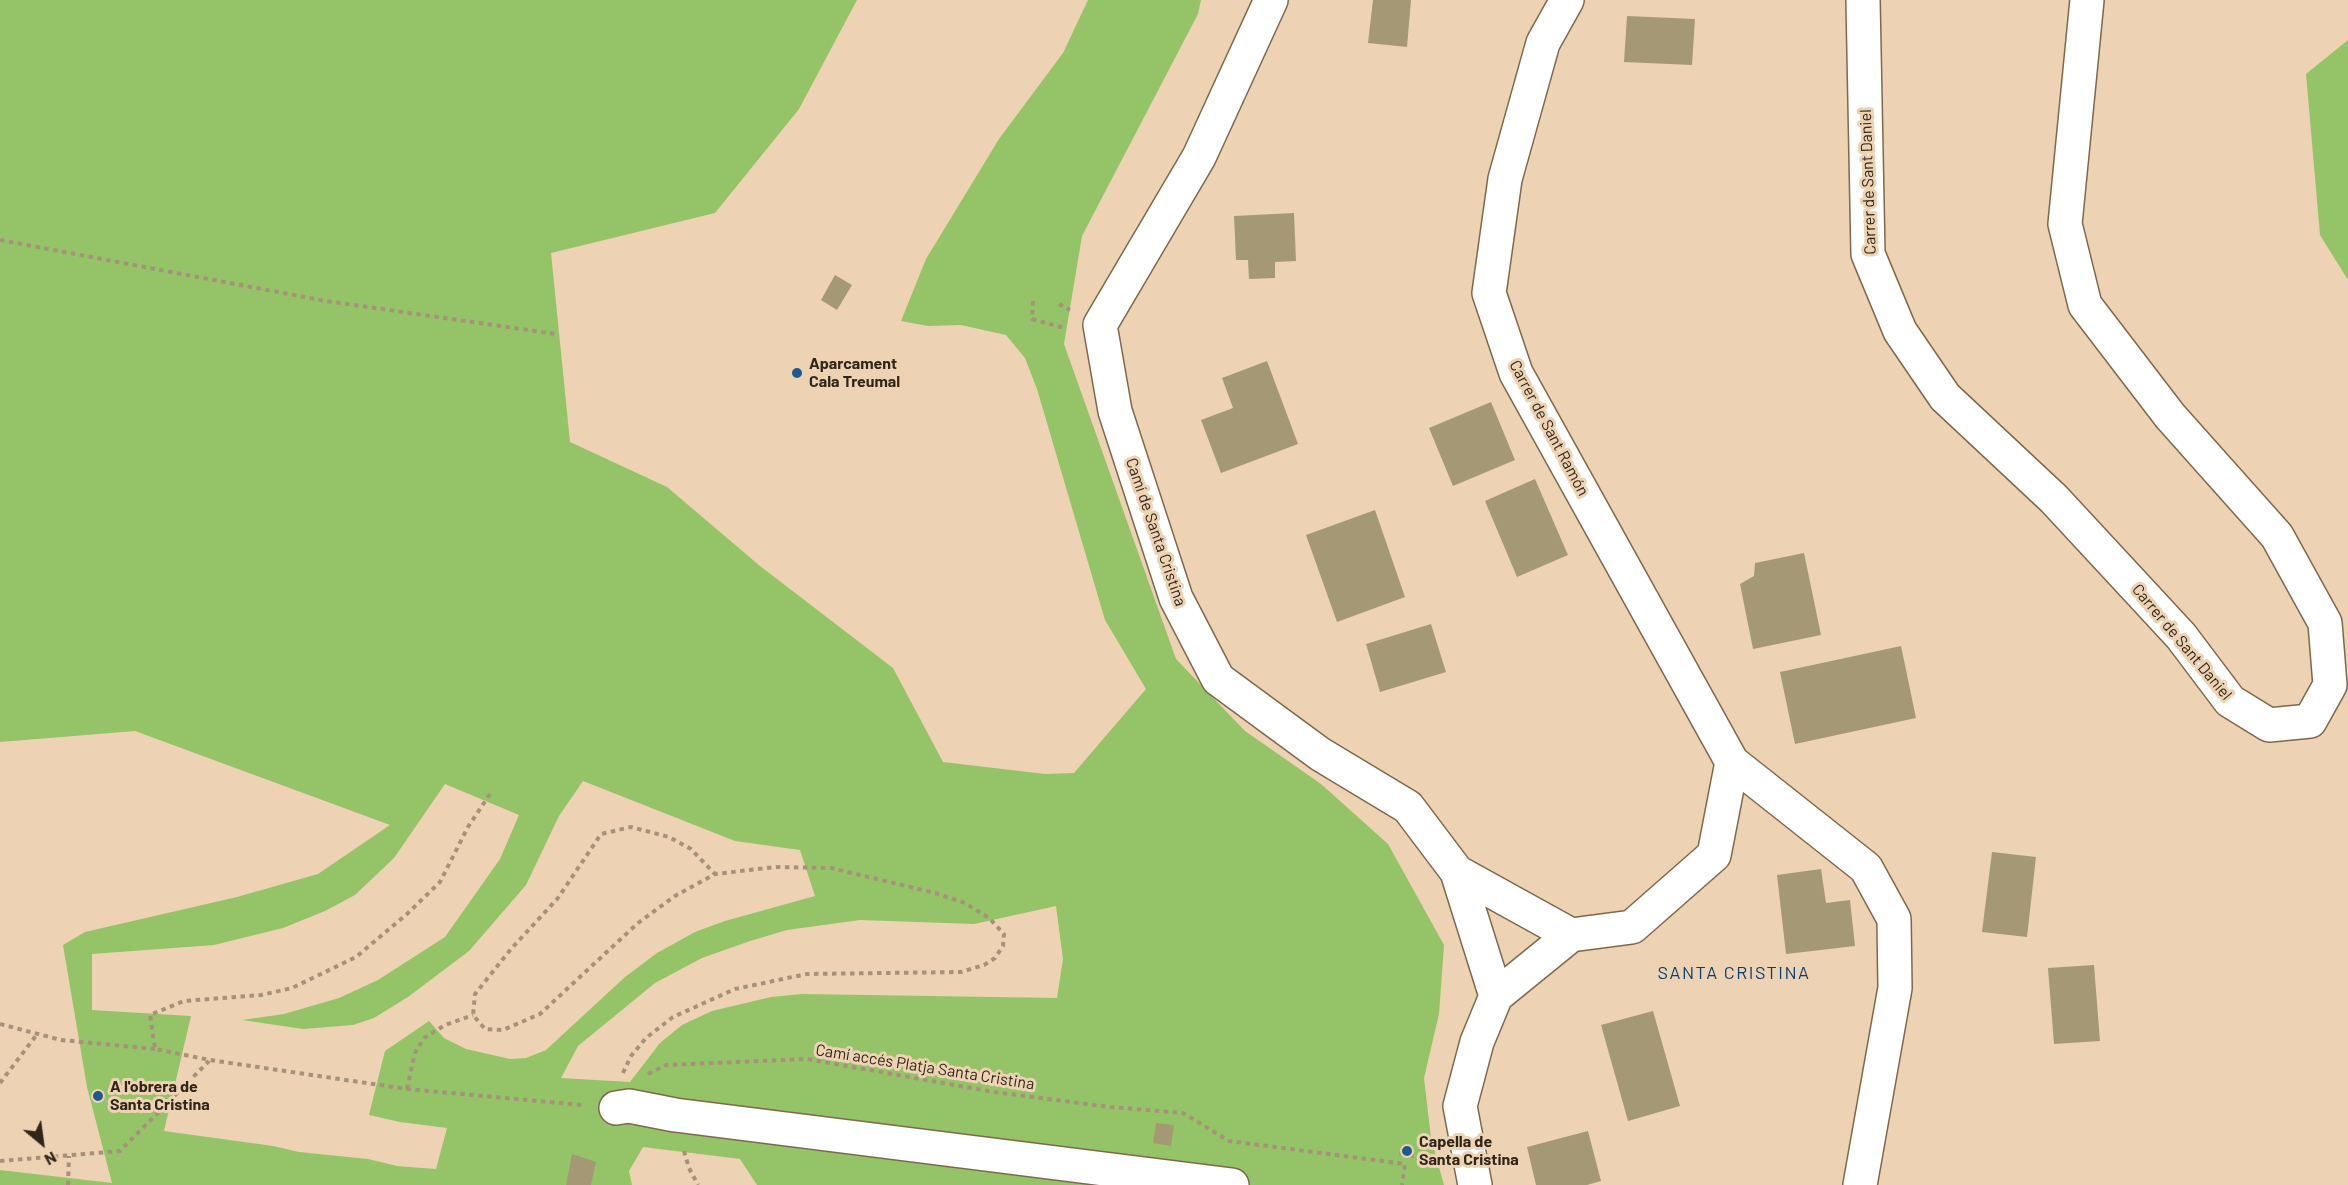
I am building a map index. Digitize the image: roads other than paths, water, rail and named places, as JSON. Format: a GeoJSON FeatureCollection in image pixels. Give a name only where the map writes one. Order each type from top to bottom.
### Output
{"type":"FeatureCollection","features":[{"type":"Feature","properties":{"kind":"street","name":"Camí de Santa Cristina"},"geometry":{"type":"LineString","coordinates":[[1271,0],[1199,157],[1100,325],[1115,411],[1176,598],[1218,680],[1320,754],[1408,807],[1457,872],[1496,996]]}},
{"type":"Feature","properties":{"kind":"street","name":"Carrer de Sant Ramón"},"geometry":{"type":"LineString","coordinates":[[1567,0],[1543,43],[1505,179],[1489,293],[1516,373],[1732,762]]}},
{"type":"Feature","properties":{"kind":"street","name":"Carrer de Sant Daniel"},"geometry":{"type":"LineString","coordinates":[[1863,0],[1868,254],[1900,331],[1945,398],[2054,499],[2181,636],[2230,700],[2269,725],[2310,721],[2330,685],[2325,623],[2277,536],[2170,416],[2085,305],[2065,224],[2087,0]]}},
{"type":"Feature","properties":{"kind":"street"},"geometry":{"type":"LineString","coordinates":[[1475,1185],[1460,1106],[1477,1042],[1496,996],[1571,935],[1632,927],[1714,855],[1732,762],[1866,868],[1894,919],[1895,988],[1860,1185]]}},
{"type":"Feature","properties":{"kind":"street"},"geometry":{"type":"LineString","coordinates":[[1457,872],[1571,935]]}},
{"type":"Feature","properties":{"kind":"street"},"geometry":{"type":"LineString","coordinates":[[623,1107],[1232,1185]]}},
{"type":"Feature","properties":{"kind":"place","name":"Aparcament Cala Treumal"},"geometry":{"type":"Point","coordinates":[797,373]}},
{"type":"Feature","properties":{"kind":"place","name":"A l'obrera de Santa Cristina"},"geometry":{"type":"Point","coordinates":[98,1096]}},
{"type":"Feature","properties":{"kind":"place","name":"Capella de Santa Cristina"},"geometry":{"type":"Point","coordinates":[1407,1151]}},
{"type":"Feature","properties":{"kind":"district","name":"SANTA CRISTINA"},"geometry":{"type":"Point","coordinates":[1734,973]}}]}
